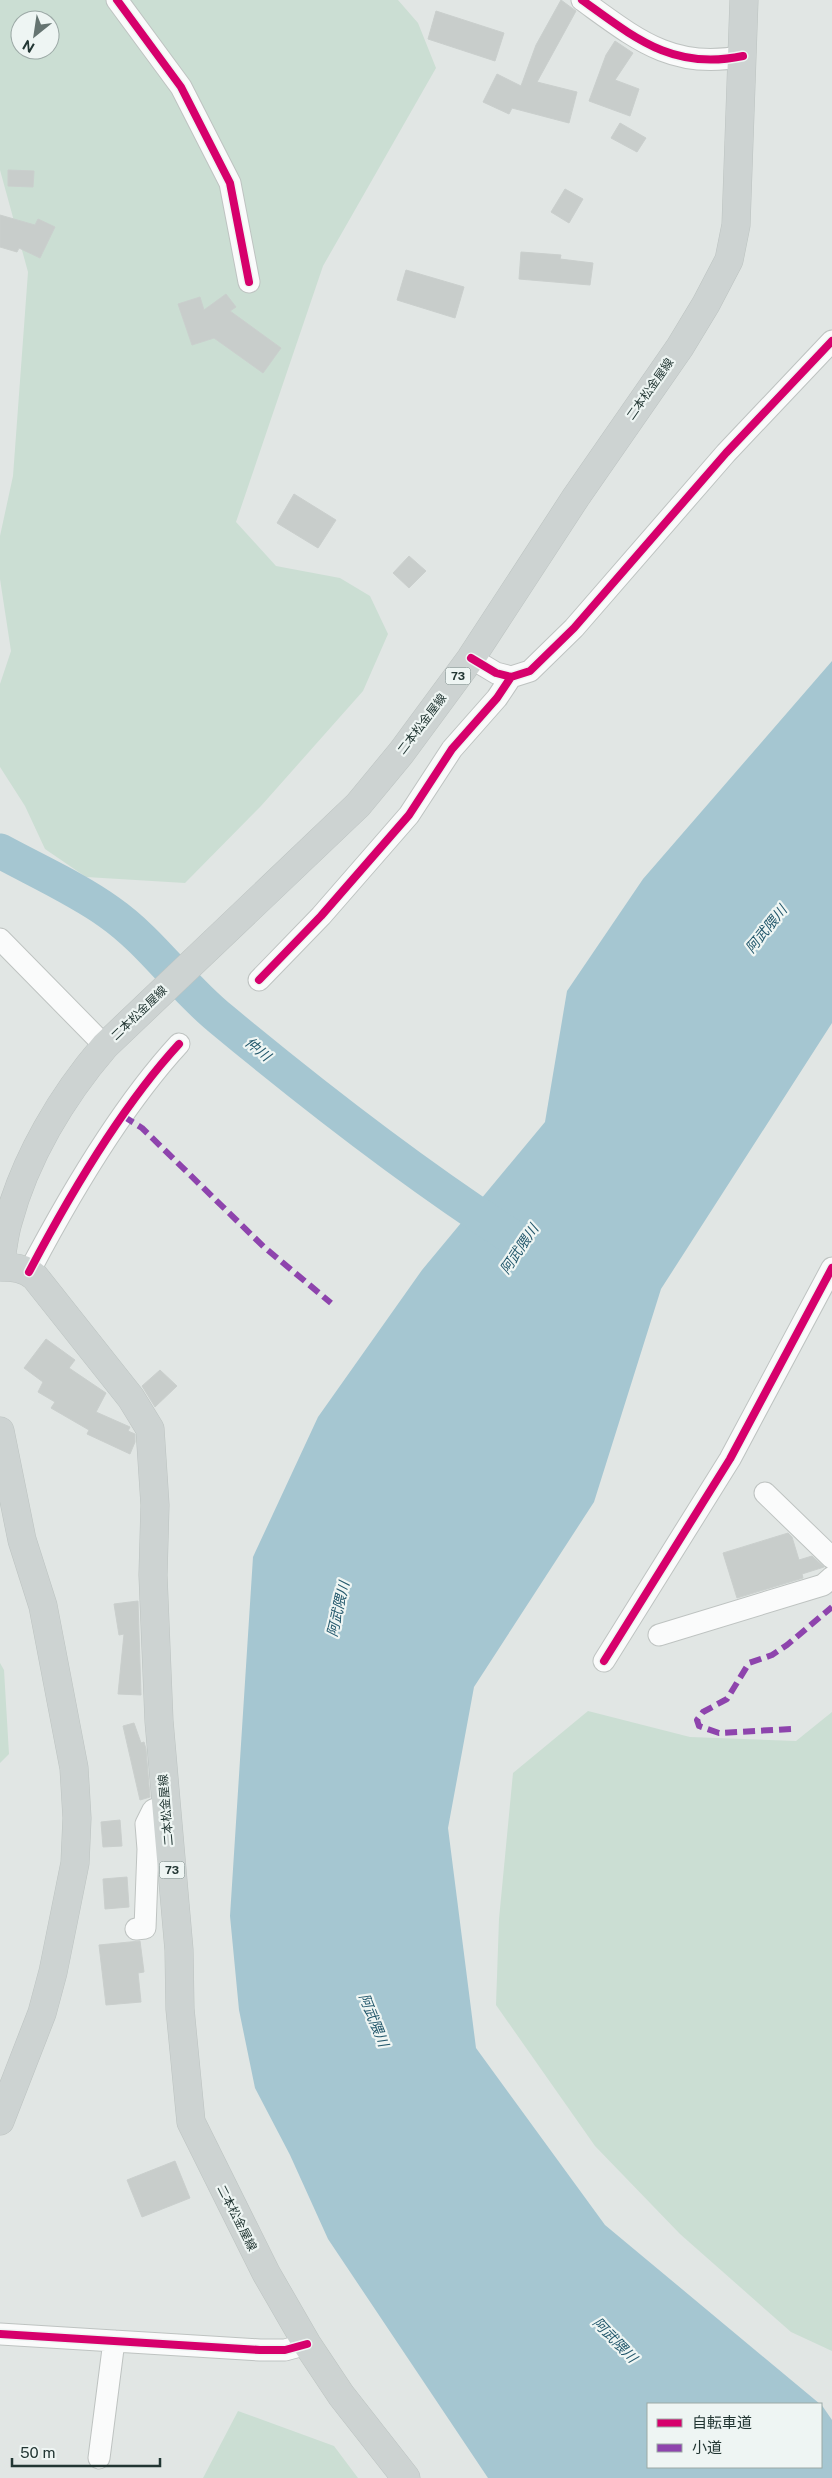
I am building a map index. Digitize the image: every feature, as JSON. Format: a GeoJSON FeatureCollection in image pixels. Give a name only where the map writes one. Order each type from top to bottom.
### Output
{"type":"FeatureCollection","features":[{"type":"Feature","properties":{"kind":"main road","name":"二本松金屋線"},"geometry":{"type":"LineString","coordinates":[[406,2478],[341,2396],[307,2344],[266,2273],[191,2122],[180,2009],[179,1950],[158,1711],[153,1574],[155,1505],[150,1429],[131,1398],[29,1272],[0,1265],[8,1222],[22,1183],[53,1116],[78,1078],[105,1046],[358,805],[401,753],[471,658],[576,497],[680,346],[706,304],[728,260],[736,225],[739,195],[744,0]]}},
{"type":"Feature","properties":{"kind":"main road"},"geometry":{"type":"LineString","coordinates":[[0,1430],[22,1540],[43,1606],[74,1768],[77,1818],[76,1863],[53,1972],[42,2013],[0,2120]]}},
{"type":"Feature","properties":{"kind":"street"},"geometry":{"type":"LineString","coordinates":[[117,0],[181,87],[230,183],[249,282]]}},
{"type":"Feature","properties":{"kind":"street"},"geometry":{"type":"LineString","coordinates":[[582,0],[623,30],[674,56],[721,61],[743,56]]}},
{"type":"Feature","properties":{"kind":"street"},"geometry":{"type":"LineString","coordinates":[[471,658],[496,674],[511,677],[530,671],[574,628],[726,452],[832,341]]}},
{"type":"Feature","properties":{"kind":"street"},"geometry":{"type":"LineString","coordinates":[[259,980],[321,916],[409,815],[452,749],[497,698],[511,677]]}},
{"type":"Feature","properties":{"kind":"street"},"geometry":{"type":"LineString","coordinates":[[0,939],[105,1046]]}},
{"type":"Feature","properties":{"kind":"street"},"geometry":{"type":"LineString","coordinates":[[29,1272],[80,1184],[123,1116],[156,1069],[179,1044]]}},
{"type":"Feature","properties":{"kind":"street"},"geometry":{"type":"LineString","coordinates":[[604,1661],[730,1459],[832,1268]]}},
{"type":"Feature","properties":{"kind":"street"},"geometry":{"type":"LineString","coordinates":[[765,1493],[832,1558]]}},
{"type":"Feature","properties":{"kind":"street"},"geometry":{"type":"LineString","coordinates":[[659,1635],[823,1585],[832,1577]]}},
{"type":"Feature","properties":{"kind":"street"},"geometry":{"type":"LineString","coordinates":[[136,1929],[145,1928],[148,1849],[146,1824],[153,1810],[166,1805]]}},
{"type":"Feature","properties":{"kind":"street"},"geometry":{"type":"LineString","coordinates":[[0,2334],[260,2350],[285,2350],[307,2344]]}},
{"type":"Feature","properties":{"kind":"street"},"geometry":{"type":"LineString","coordinates":[[99,2458],[114,2341]]}},
{"type":"Feature","properties":{"kind":"green space"},"geometry":{"type":"Polygon","coordinates":[[[0,0],[398,0],[418,23],[436,68],[323,266],[236,522],[276,566],[340,578],[370,596],[388,634],[363,691],[261,806],[185,883],[86,877],[45,849],[25,806],[0,767],[0,684],[11,651],[0,579],[0,536],[13,476],[28,272],[0,170],[0,0]]]}},
{"type":"Feature","properties":{"kind":"green space"},"geometry":{"type":"Polygon","coordinates":[[[0,1663],[4,1670],[9,1754],[0,1763],[0,1663]]]}},
{"type":"Feature","properties":{"kind":"green space"},"geometry":{"type":"Polygon","coordinates":[[[588,1711],[690,1737],[796,1741],[832,1712],[832,2351],[791,2332],[680,2234],[595,2146],[496,2005],[499,1919],[513,1773],[588,1711]]]}},
{"type":"Feature","properties":{"kind":"green space"},"geometry":{"type":"Polygon","coordinates":[[[238,2411],[334,2446],[358,2478],[203,2478],[238,2411]]]}},
{"type":"Feature","properties":{"kind":"water","name":"阿武隈川"},"geometry":{"type":"Polygon","coordinates":[[[832,661],[832,1023],[661,1289],[594,1502],[474,1687],[448,1828],[476,2048],[605,2225],[819,2403],[647,2403],[647,2468],[822,2468],[822,2405],[832,2420],[832,2478],[488,2478],[328,2239],[290,2155],[255,2088],[239,2010],[230,1916],[253,1557],[318,1417],[422,1270],[545,1122],[567,991],[643,879],[832,661]]]}},
{"type":"Feature","properties":{"kind":"building"},"geometry":{"type":"Polygon","coordinates":[[[561,0],[576,11],[537,82],[577,92],[569,123],[512,108],[509,114],[483,102],[497,74],[521,86],[536,45],[561,0]]]}},
{"type":"Feature","properties":{"kind":"building"},"geometry":{"type":"Polygon","coordinates":[[[436,11],[504,33],[495,61],[428,39],[436,11]]]}},
{"type":"Feature","properties":{"kind":"building"},"geometry":{"type":"Polygon","coordinates":[[[615,41],[633,53],[615,80],[639,89],[630,116],[589,101],[606,55],[615,41]]]}},
{"type":"Feature","properties":{"kind":"building"},"geometry":{"type":"Polygon","coordinates":[[[620,123],[646,138],[637,152],[611,138],[620,123]]]}},
{"type":"Feature","properties":{"kind":"building"},"geometry":{"type":"Polygon","coordinates":[[[8,170],[34,171],[33,187],[8,186],[8,170]]]}},
{"type":"Feature","properties":{"kind":"building"},"geometry":{"type":"Polygon","coordinates":[[[565,189],[583,199],[569,223],[551,212],[565,189]]]}},
{"type":"Feature","properties":{"kind":"building"},"geometry":{"type":"Polygon","coordinates":[[[0,215],[35,225],[38,219],[55,227],[40,258],[19,248],[17,252],[0,247],[0,215]]]}},
{"type":"Feature","properties":{"kind":"building"},"geometry":{"type":"Polygon","coordinates":[[[521,252],[561,255],[560,259],[593,263],[590,285],[519,279],[521,252]]]}},
{"type":"Feature","properties":{"kind":"building"},"geometry":{"type":"Polygon","coordinates":[[[406,270],[464,287],[455,318],[397,300],[406,270]]]}},
{"type":"Feature","properties":{"kind":"building"},"geometry":{"type":"Polygon","coordinates":[[[226,294],[236,307],[230,311],[281,348],[263,373],[214,338],[192,345],[178,304],[200,297],[204,310],[226,294]]]}},
{"type":"Feature","properties":{"kind":"building"},"geometry":{"type":"Polygon","coordinates":[[[294,494],[336,520],[318,548],[277,523],[294,494]]]}},
{"type":"Feature","properties":{"kind":"building"},"geometry":{"type":"Polygon","coordinates":[[[409,556],[426,571],[409,588],[393,573],[409,556]]]}},
{"type":"Feature","properties":{"kind":"building"},"geometry":{"type":"Polygon","coordinates":[[[46,1339],[75,1360],[69,1368],[106,1393],[96,1412],[130,1427],[128,1431],[135,1434],[135,1442],[130,1454],[87,1434],[89,1430],[51,1408],[55,1402],[38,1392],[43,1382],[24,1368],[46,1339]]]}},
{"type":"Feature","properties":{"kind":"building"},"geometry":{"type":"Polygon","coordinates":[[[160,1370],[177,1386],[155,1407],[142,1386],[160,1370]]]}},
{"type":"Feature","properties":{"kind":"building"},"geometry":{"type":"Polygon","coordinates":[[[788,1533],[792,1537],[799,1560],[812,1556],[824,1567],[802,1574],[803,1578],[737,1598],[723,1553],[788,1533]]]}},
{"type":"Feature","properties":{"kind":"building"},"geometry":{"type":"Polygon","coordinates":[[[138,1601],[141,1695],[118,1694],[124,1634],[119,1635],[114,1604],[138,1601]]]}},
{"type":"Feature","properties":{"kind":"building"},"geometry":{"type":"Polygon","coordinates":[[[134,1723],[141,1743],[144,1742],[146,1749],[150,1797],[140,1800],[123,1726],[134,1723]]]}},
{"type":"Feature","properties":{"kind":"building"},"geometry":{"type":"Polygon","coordinates":[[[120,1820],[122,1846],[103,1847],[101,1822],[120,1820]]]}},
{"type":"Feature","properties":{"kind":"building"},"geometry":{"type":"Polygon","coordinates":[[[127,1877],[129,1907],[105,1909],[103,1879],[127,1877]]]}},
{"type":"Feature","properties":{"kind":"building"},"geometry":{"type":"Polygon","coordinates":[[[140,1941],[144,1972],[138,1973],[141,2002],[106,2005],[99,1945],[140,1941]]]}},
{"type":"Feature","properties":{"kind":"building"},"geometry":{"type":"Polygon","coordinates":[[[175,2161],[190,2198],[142,2217],[127,2180],[175,2161]]]}},
{"type":"Feature","properties":{"kind":"waterway","name":"仲川"},"geometry":{"type":"LineString","coordinates":[[0,851],[70,888],[125,924],[206,1006],[292,1077],[400,1160],[512,1237]]}},
{"type":"Feature","properties":{"kind":"marked path"},"geometry":{"type":"LineString","coordinates":[[123,1116],[142,1128],[264,1247],[331,1303]]}},
{"type":"Feature","properties":{"kind":"marked path"},"geometry":{"type":"LineString","coordinates":[[791,1729],[719,1733],[699,1726],[697,1720],[703,1712],[727,1699],[749,1663],[772,1655],[787,1645],[832,1607]]}},
{"type":"Feature","properties":{"kind":"cycle path"},"geometry":{"type":"LineString","coordinates":[[117,0],[181,87],[230,183],[249,282]]}},
{"type":"Feature","properties":{"kind":"cycle path"},"geometry":{"type":"LineString","coordinates":[[582,0],[638,38],[656,48],[675,55],[696,59],[743,56]]}},
{"type":"Feature","properties":{"kind":"cycle path"},"geometry":{"type":"LineString","coordinates":[[471,658],[496,673],[511,677],[530,671],[574,628],[726,453],[832,341]]}},
{"type":"Feature","properties":{"kind":"cycle path"},"geometry":{"type":"LineString","coordinates":[[259,980],[321,916],[409,815],[452,749],[497,698],[511,677]]}},
{"type":"Feature","properties":{"kind":"cycle path"},"geometry":{"type":"LineString","coordinates":[[29,1272],[97,1153],[137,1096],[179,1044]]}},
{"type":"Feature","properties":{"kind":"cycle path"},"geometry":{"type":"LineString","coordinates":[[604,1661],[730,1459],[832,1268]]}},
{"type":"Feature","properties":{"kind":"cycle path"},"geometry":{"type":"LineString","coordinates":[[0,2334],[260,2350],[285,2350],[307,2344]]}}]}
